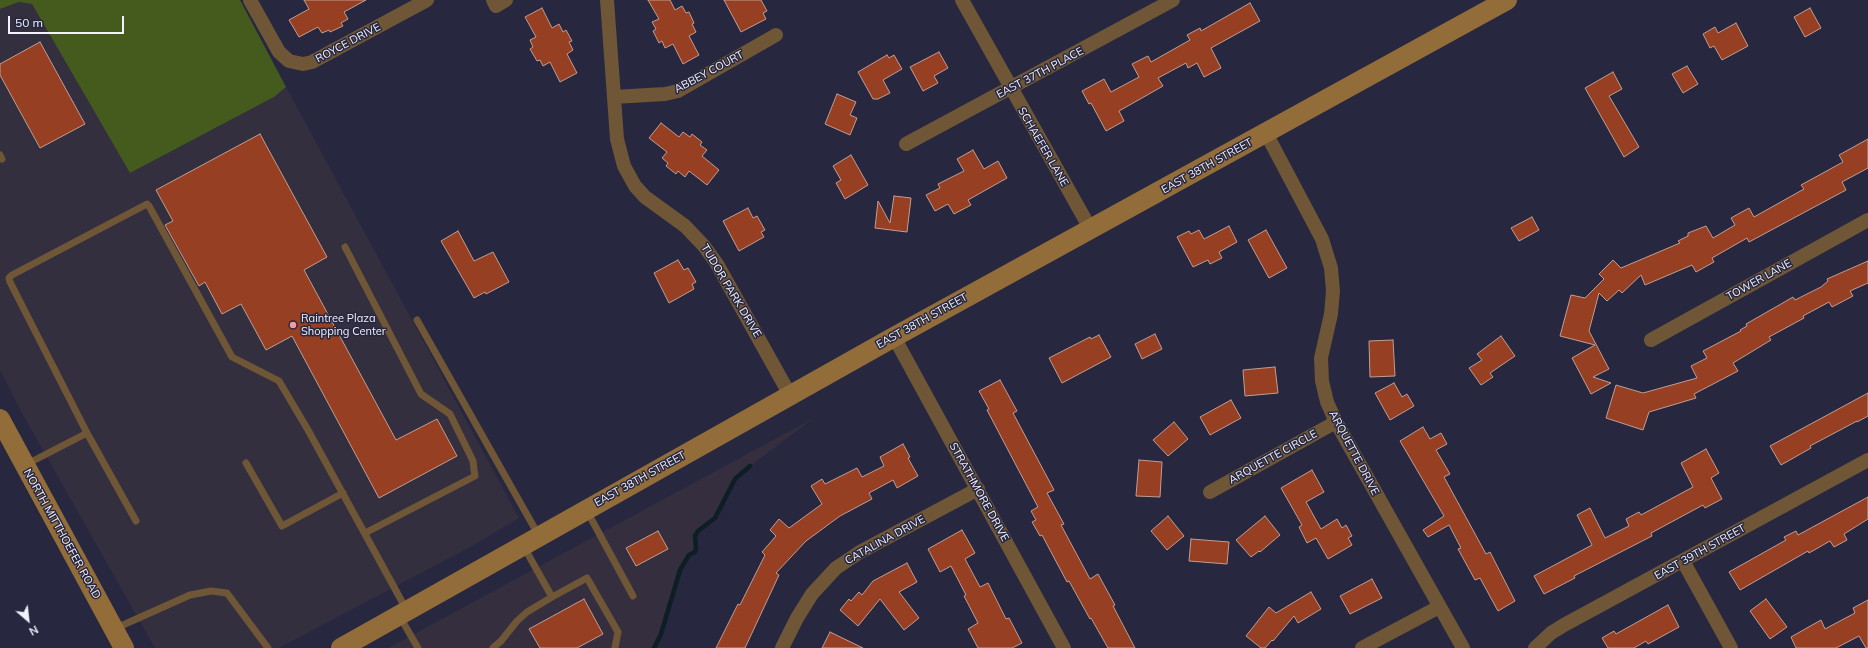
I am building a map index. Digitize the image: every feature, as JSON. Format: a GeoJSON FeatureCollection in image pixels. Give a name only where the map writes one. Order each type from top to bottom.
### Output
{"type":"FeatureCollection","features":[{"type":"Feature","properties":{"kind":"main road","name":"EAST 38TH STREET"},"geometry":{"type":"LineString","coordinates":[[341,648],[894,336],[1091,230],[1507,0]]}},
{"type":"Feature","properties":{"kind":"main road","name":"NORTH MITTHOEFER ROAD"},"geometry":{"type":"LineString","coordinates":[[0,419],[124,648]]}},
{"type":"Feature","properties":{"kind":"street","name":"ROYCE DRIVE"},"geometry":{"type":"LineString","coordinates":[[250,0],[282,56],[294,62],[303,64],[312,62],[427,0]]}},
{"type":"Feature","properties":{"kind":"street"},"geometry":{"type":"LineString","coordinates":[[493,0],[496,6],[506,0]]}},
{"type":"Feature","properties":{"kind":"street","name":"TUDOR PARK DRIVE"},"geometry":{"type":"LineString","coordinates":[[607,0],[618,146],[627,174],[645,197],[685,226],[704,246],[717,264],[790,395]]}},
{"type":"Feature","properties":{"kind":"street","name":"SCHAEFER LANE"},"geometry":{"type":"LineString","coordinates":[[962,0],[1010,89],[1091,230]]}},
{"type":"Feature","properties":{"kind":"street","name":"EAST 37TH PLACE"},"geometry":{"type":"LineString","coordinates":[[906,144],[1173,0]]}},
{"type":"Feature","properties":{"kind":"street","name":"ABBEY COURT"},"geometry":{"type":"LineString","coordinates":[[614,97],[666,94],[678,91],[776,35]]}},
{"type":"Feature","properties":{"kind":"street","name":"ARQUETTE DRIVE"},"geometry":{"type":"LineString","coordinates":[[1266,133],[1322,239],[1331,268],[1333,298],[1331,314],[1322,351],[1321,373],[1325,395],[1336,422],[1463,648]]}},
{"type":"Feature","properties":{"kind":"street","name":"TOWER LANE"},"geometry":{"type":"LineString","coordinates":[[1651,340],[1868,220]]}},
{"type":"Feature","properties":{"kind":"street","name":"STRATHMORE DRIVE"},"geometry":{"type":"LineString","coordinates":[[894,336],[1064,648]]}},
{"type":"Feature","properties":{"kind":"street","name":"ARQUETTE CIRCLE"},"geometry":{"type":"LineString","coordinates":[[1210,492],[1336,422]]}},
{"type":"Feature","properties":{"kind":"street","name":"EAST 39TH STREET"},"geometry":{"type":"LineString","coordinates":[[1536,648],[1551,633],[1564,625],[1868,460]]}},
{"type":"Feature","properties":{"kind":"street","name":"CATALINA DRIVE"},"geometry":{"type":"LineString","coordinates":[[782,648],[796,618],[812,594],[836,568],[860,552],[978,489]]}},
{"type":"Feature","properties":{"kind":"street"},"geometry":{"type":"LineString","coordinates":[[1683,561],[1731,648]]}},
{"type":"Feature","properties":{"kind":"street"},"geometry":{"type":"LineString","coordinates":[[1362,648],[1439,607]]}},
{"type":"Feature","properties":{"kind":"lane"},"geometry":{"type":"LineString","coordinates":[[136,521],[87,433],[9,278],[19,271],[147,204],[150,206],[232,358],[280,381],[365,533],[418,648]]}},
{"type":"Feature","properties":{"kind":"lane"},"geometry":{"type":"LineString","coordinates":[[345,247],[422,394],[450,414],[473,461],[475,476],[365,533]]}},
{"type":"Feature","properties":{"kind":"lane"},"geometry":{"type":"LineString","coordinates":[[417,320],[531,541],[552,597]]}},
{"type":"Feature","properties":{"kind":"lane"},"geometry":{"type":"LineString","coordinates":[[25,465],[87,433]]}},
{"type":"Feature","properties":{"kind":"lane"},"geometry":{"type":"LineString","coordinates":[[246,463],[282,526],[343,493]]}},
{"type":"Feature","properties":{"kind":"lane"},"geometry":{"type":"LineString","coordinates":[[586,509],[633,596]]}},
{"type":"Feature","properties":{"kind":"lane"},"geometry":{"type":"LineString","coordinates":[[493,648],[527,612],[587,578],[618,632],[615,648]]}},
{"type":"Feature","properties":{"kind":"lane"},"geometry":{"type":"LineString","coordinates":[[114,629],[190,596],[210,591],[227,593],[268,648]]}},
{"type":"Feature","properties":{"kind":"shaded area"},"geometry":{"type":"Polygon","coordinates":[[[19,2],[32,4],[130,173],[274,97],[286,87],[519,518],[474,545],[279,648],[155,648],[23,415],[0,370],[0,9],[19,2]]]}},
{"type":"Feature","properties":{"kind":"shaded area"},"geometry":{"type":"Polygon","coordinates":[[[814,418],[735,479],[715,518],[698,531],[695,536],[695,552],[689,555],[680,570],[661,634],[654,648],[388,648],[814,418]]]}},
{"type":"Feature","properties":{"kind":"green space"},"geometry":{"type":"Polygon","coordinates":[[[0,0],[240,0],[286,87],[274,97],[130,173],[32,4],[19,2],[0,9],[0,0]]]}},
{"type":"Feature","properties":{"kind":"building"},"geometry":{"type":"Polygon","coordinates":[[[304,0],[366,0],[344,12],[348,19],[341,23],[343,26],[330,32],[329,30],[322,33],[318,27],[299,37],[289,20],[309,9],[304,0]]]}},
{"type":"Feature","properties":{"kind":"building"},"geometry":{"type":"Polygon","coordinates":[[[648,0],[670,0],[675,10],[682,6],[686,13],[689,12],[696,32],[689,36],[699,55],[683,64],[673,44],[665,48],[662,41],[659,43],[653,31],[656,29],[652,22],[659,19],[648,0]]]}},
{"type":"Feature","properties":{"kind":"building"},"geometry":{"type":"Polygon","coordinates":[[[724,0],[761,0],[767,11],[763,13],[766,19],[741,32],[724,0]]]}},
{"type":"Feature","properties":{"kind":"building"},"geometry":{"type":"Polygon","coordinates":[[[1250,3],[1260,21],[1211,48],[1221,68],[1204,77],[1197,63],[1188,68],[1186,63],[1158,78],[1163,86],[1119,111],[1124,121],[1106,131],[1091,103],[1089,104],[1082,91],[1104,79],[1111,92],[1139,77],[1132,64],[1148,56],[1151,62],[1190,40],[1187,35],[1200,28],[1201,31],[1250,3]]]}},
{"type":"Feature","properties":{"kind":"building"},"geometry":{"type":"Polygon","coordinates":[[[542,8],[552,28],[559,24],[563,32],[566,30],[572,41],[569,42],[573,50],[567,54],[577,73],[560,82],[550,62],[543,66],[540,60],[537,61],[530,49],[533,47],[530,40],[536,37],[525,17],[542,8]]]}},
{"type":"Feature","properties":{"kind":"building"},"geometry":{"type":"Polygon","coordinates":[[[1810,8],[1821,28],[1805,37],[1794,17],[1810,8]]]}},
{"type":"Feature","properties":{"kind":"building"},"geometry":{"type":"Polygon","coordinates":[[[1736,23],[1748,46],[1722,60],[1714,46],[1710,48],[1703,34],[1715,27],[1718,33],[1736,23]]]}},
{"type":"Feature","properties":{"kind":"building"},"geometry":{"type":"Polygon","coordinates":[[[40,42],[85,124],[40,148],[0,75],[0,64],[40,42]]]}},
{"type":"Feature","properties":{"kind":"building"},"geometry":{"type":"Polygon","coordinates":[[[939,52],[948,68],[934,76],[938,83],[923,91],[910,67],[939,52]]]}},
{"type":"Feature","properties":{"kind":"building"},"geometry":{"type":"Polygon","coordinates":[[[887,55],[889,58],[894,55],[902,69],[883,80],[890,93],[878,99],[873,99],[858,72],[887,55]]]}},
{"type":"Feature","properties":{"kind":"building"},"geometry":{"type":"Polygon","coordinates":[[[1687,66],[1698,84],[1683,93],[1672,74],[1687,66]]]}},
{"type":"Feature","properties":{"kind":"building"},"geometry":{"type":"Polygon","coordinates":[[[1613,72],[1622,89],[1609,96],[1639,147],[1624,157],[1585,88],[1613,72]]]}},
{"type":"Feature","properties":{"kind":"building"},"geometry":{"type":"Polygon","coordinates":[[[837,94],[856,102],[850,115],[857,118],[850,135],[825,124],[837,94]]]}},
{"type":"Feature","properties":{"kind":"building"},"geometry":{"type":"Polygon","coordinates":[[[661,123],[679,137],[683,132],[690,137],[692,134],[702,142],[700,145],[707,150],[702,156],[719,170],[707,185],[689,171],[685,177],[678,171],[676,174],[666,166],[668,163],[662,158],[667,152],[649,138],[661,123]]]}},
{"type":"Feature","properties":{"kind":"building","name":"Raintree Plaza Shopping Center"},"geometry":{"type":"Polygon","coordinates":[[[260,134],[327,257],[304,270],[396,440],[437,419],[457,456],[379,498],[292,336],[266,350],[241,304],[222,314],[205,282],[199,286],[165,225],[173,221],[156,190],[260,134]]]}},
{"type":"Feature","properties":{"kind":"building"},"geometry":{"type":"Polygon","coordinates":[[[1868,139],[1868,168],[1842,182],[1846,190],[1749,242],[1747,238],[1712,258],[1714,262],[1696,272],[1692,265],[1645,285],[1641,275],[1622,293],[1619,290],[1607,301],[1599,293],[1589,331],[1609,369],[1593,377],[1611,383],[1591,394],[1572,358],[1595,345],[1560,336],[1571,295],[1585,298],[1604,279],[1599,274],[1613,260],[1621,268],[1680,243],[1678,241],[1688,236],[1688,233],[1706,226],[1713,238],[1735,225],[1731,218],[1749,208],[1754,217],[1804,189],[1801,185],[1843,162],[1839,155],[1868,139]]]}},
{"type":"Feature","properties":{"kind":"building"},"geometry":{"type":"Polygon","coordinates":[[[973,150],[984,169],[998,161],[1007,178],[968,200],[971,205],[954,214],[948,204],[935,211],[926,195],[940,188],[938,184],[964,171],[957,159],[973,150]]]}},
{"type":"Feature","properties":{"kind":"building"},"geometry":{"type":"Polygon","coordinates":[[[851,155],[868,185],[845,199],[836,183],[841,180],[833,166],[851,155]]]}},
{"type":"Feature","properties":{"kind":"building"},"geometry":{"type":"Polygon","coordinates":[[[894,196],[911,198],[907,232],[875,228],[878,201],[890,223],[894,196]]]}},
{"type":"Feature","properties":{"kind":"building"},"geometry":{"type":"Polygon","coordinates":[[[748,208],[753,218],[757,216],[765,230],[761,232],[764,237],[739,251],[723,221],[748,208]]]}},
{"type":"Feature","properties":{"kind":"building"},"geometry":{"type":"Polygon","coordinates":[[[1532,217],[1539,230],[1519,241],[1511,228],[1532,217]]]}},
{"type":"Feature","properties":{"kind":"building"},"geometry":{"type":"Polygon","coordinates":[[[1229,226],[1237,242],[1219,252],[1222,258],[1210,264],[1208,260],[1193,267],[1177,237],[1189,231],[1191,234],[1199,230],[1204,239],[1229,226]]]}},
{"type":"Feature","properties":{"kind":"building"},"geometry":{"type":"Polygon","coordinates":[[[1266,230],[1287,268],[1269,278],[1248,240],[1266,230]]]}},
{"type":"Feature","properties":{"kind":"building"},"geometry":{"type":"Polygon","coordinates":[[[458,231],[474,261],[493,252],[509,282],[486,294],[485,292],[474,298],[441,241],[458,231]]]}},
{"type":"Feature","properties":{"kind":"building"},"geometry":{"type":"Polygon","coordinates":[[[678,260],[684,270],[688,268],[696,282],[692,284],[694,289],[669,303],[654,273],[678,260]]]}},
{"type":"Feature","properties":{"kind":"building"},"geometry":{"type":"Polygon","coordinates":[[[1868,261],[1868,283],[1850,291],[1853,296],[1832,307],[1829,302],[1803,316],[1804,318],[1769,337],[1771,340],[1733,363],[1738,371],[1694,394],[1696,398],[1649,412],[1643,430],[1606,418],[1616,385],[1643,393],[1697,378],[1691,366],[1707,358],[1703,351],[1741,331],[1740,330],[1747,326],[1746,324],[1793,297],[1795,300],[1821,287],[1828,281],[1827,279],[1868,261]]]}},
{"type":"Feature","properties":{"kind":"building"},"geometry":{"type":"Polygon","coordinates":[[[1155,334],[1162,349],[1142,359],[1135,344],[1155,334]]]}},
{"type":"Feature","properties":{"kind":"building"},"geometry":{"type":"Polygon","coordinates":[[[1099,335],[1111,357],[1062,383],[1049,358],[1090,337],[1091,339],[1099,335]]]}},
{"type":"Feature","properties":{"kind":"building"},"geometry":{"type":"Polygon","coordinates":[[[1501,336],[1515,356],[1490,373],[1493,377],[1481,385],[1469,368],[1482,360],[1477,354],[1501,336]]]}},
{"type":"Feature","properties":{"kind":"building"},"geometry":{"type":"Polygon","coordinates":[[[1393,340],[1395,376],[1370,377],[1369,341],[1393,340]]]}},
{"type":"Feature","properties":{"kind":"building"},"geometry":{"type":"Polygon","coordinates":[[[1275,367],[1278,393],[1245,396],[1243,370],[1275,367]]]}},
{"type":"Feature","properties":{"kind":"building"},"geometry":{"type":"Polygon","coordinates":[[[1000,380],[1017,411],[1013,413],[1054,490],[1047,493],[1064,524],[1061,525],[1090,579],[1098,574],[1115,605],[1113,606],[1135,648],[1108,648],[1069,581],[1067,582],[1042,535],[1040,536],[1032,522],[1036,520],[1031,511],[1038,507],[987,410],[989,409],[979,391],[1000,380]]]}},
{"type":"Feature","properties":{"kind":"building"},"geometry":{"type":"Polygon","coordinates":[[[1394,383],[1402,397],[1407,394],[1414,406],[1390,420],[1375,393],[1394,383]]]}},
{"type":"Feature","properties":{"kind":"building"},"geometry":{"type":"Polygon","coordinates":[[[1868,393],[1868,416],[1810,446],[1811,448],[1781,465],[1770,446],[1868,393]]]}},
{"type":"Feature","properties":{"kind":"building"},"geometry":{"type":"Polygon","coordinates":[[[1231,400],[1241,418],[1210,435],[1200,417],[1231,400]]]}},
{"type":"Feature","properties":{"kind":"building"},"geometry":{"type":"Polygon","coordinates":[[[1174,422],[1188,439],[1168,456],[1153,440],[1174,422]]]}},
{"type":"Feature","properties":{"kind":"building"},"geometry":{"type":"Polygon","coordinates":[[[1423,427],[1430,439],[1441,433],[1447,444],[1436,450],[1450,474],[1444,477],[1486,554],[1490,552],[1515,601],[1498,611],[1480,578],[1475,580],[1458,549],[1461,548],[1449,525],[1428,537],[1423,530],[1444,516],[1400,441],[1423,427]]]}},
{"type":"Feature","properties":{"kind":"building"},"geometry":{"type":"Polygon","coordinates":[[[903,444],[910,457],[908,458],[918,476],[897,488],[893,480],[869,493],[872,499],[840,516],[806,541],[776,573],[779,575],[745,648],[716,648],[765,555],[762,552],[776,536],[770,530],[779,519],[789,528],[822,504],[811,486],[822,479],[825,484],[857,468],[862,477],[884,466],[880,457],[903,444]]]}},
{"type":"Feature","properties":{"kind":"building"},"geometry":{"type":"Polygon","coordinates":[[[1706,449],[1719,473],[1711,478],[1722,499],[1705,508],[1703,505],[1651,533],[1652,536],[1574,576],[1575,578],[1544,594],[1534,576],[1592,545],[1577,515],[1590,508],[1605,538],[1629,526],[1626,519],[1639,512],[1641,515],[1693,487],[1681,463],[1706,449]]]}},
{"type":"Feature","properties":{"kind":"building"},"geometry":{"type":"Polygon","coordinates":[[[1139,460],[1162,462],[1160,497],[1136,496],[1139,460]]]}},
{"type":"Feature","properties":{"kind":"building"},"geometry":{"type":"Polygon","coordinates":[[[1312,470],[1324,492],[1306,502],[1321,529],[1337,519],[1342,528],[1346,525],[1352,536],[1348,538],[1352,545],[1328,559],[1316,538],[1307,543],[1299,527],[1302,525],[1281,488],[1312,470]]]}},
{"type":"Feature","properties":{"kind":"building"},"geometry":{"type":"Polygon","coordinates":[[[1868,497],[1868,519],[1844,534],[1847,540],[1834,547],[1830,541],[1809,553],[1808,551],[1740,590],[1729,572],[1786,540],[1784,537],[1796,531],[1798,535],[1868,497]]]}},
{"type":"Feature","properties":{"kind":"building"},"geometry":{"type":"Polygon","coordinates":[[[1168,516],[1184,536],[1167,550],[1151,531],[1168,516]]]}},
{"type":"Feature","properties":{"kind":"building"},"geometry":{"type":"Polygon","coordinates":[[[1265,516],[1280,535],[1260,552],[1259,551],[1251,557],[1236,540],[1265,516]]]}},
{"type":"Feature","properties":{"kind":"building"},"geometry":{"type":"Polygon","coordinates":[[[962,530],[975,553],[965,559],[980,587],[988,583],[1006,619],[1009,618],[1022,643],[1012,648],[978,648],[968,629],[978,623],[964,596],[966,595],[951,566],[940,572],[928,549],[962,530]]]}},
{"type":"Feature","properties":{"kind":"building"},"geometry":{"type":"Polygon","coordinates":[[[658,531],[668,549],[636,566],[626,548],[658,531]]]}},
{"type":"Feature","properties":{"kind":"building"},"geometry":{"type":"Polygon","coordinates":[[[1191,539],[1229,542],[1227,564],[1189,561],[1191,539]]]}},
{"type":"Feature","properties":{"kind":"building"},"geometry":{"type":"Polygon","coordinates":[[[907,563],[917,582],[899,592],[919,618],[904,630],[880,599],[858,626],[840,610],[849,599],[851,601],[859,592],[862,595],[873,581],[907,563]]]}},
{"type":"Feature","properties":{"kind":"building"},"geometry":{"type":"Polygon","coordinates":[[[1372,579],[1382,598],[1350,614],[1340,596],[1372,579]]]}},
{"type":"Feature","properties":{"kind":"building"},"geometry":{"type":"Polygon","coordinates":[[[1311,592],[1321,609],[1298,623],[1294,616],[1273,641],[1272,640],[1265,648],[1261,648],[1246,636],[1269,607],[1276,613],[1311,592]]]}},
{"type":"Feature","properties":{"kind":"building"},"geometry":{"type":"Polygon","coordinates":[[[584,599],[603,634],[577,648],[540,648],[529,629],[584,599]]]}},
{"type":"Feature","properties":{"kind":"building"},"geometry":{"type":"Polygon","coordinates":[[[1766,599],[1787,627],[1770,639],[1750,611],[1766,599]]]}},
{"type":"Feature","properties":{"kind":"building"},"geometry":{"type":"Polygon","coordinates":[[[1868,600],[1868,648],[1866,648],[1859,636],[1836,648],[1796,648],[1791,637],[1821,620],[1825,629],[1855,613],[1853,608],[1868,600]]]}},
{"type":"Feature","properties":{"kind":"building"},"geometry":{"type":"Polygon","coordinates":[[[1668,605],[1679,627],[1648,644],[1646,641],[1634,648],[1608,648],[1602,638],[1614,631],[1616,634],[1668,605]]]}},
{"type":"Feature","properties":{"kind":"building"},"geometry":{"type":"Polygon","coordinates":[[[830,632],[863,648],[822,648],[830,632]]]}},
{"type":"Feature","properties":{"kind":"waterway"},"geometry":{"type":"LineString","coordinates":[[654,648],[661,634],[680,570],[689,555],[695,552],[695,536],[698,531],[715,518],[735,479],[750,466]]}},
{"type":"Feature","properties":{"kind":"place","name":"Raintree Plaza Shopping Center"},"geometry":{"type":"Point","coordinates":[293,325]}}]}
